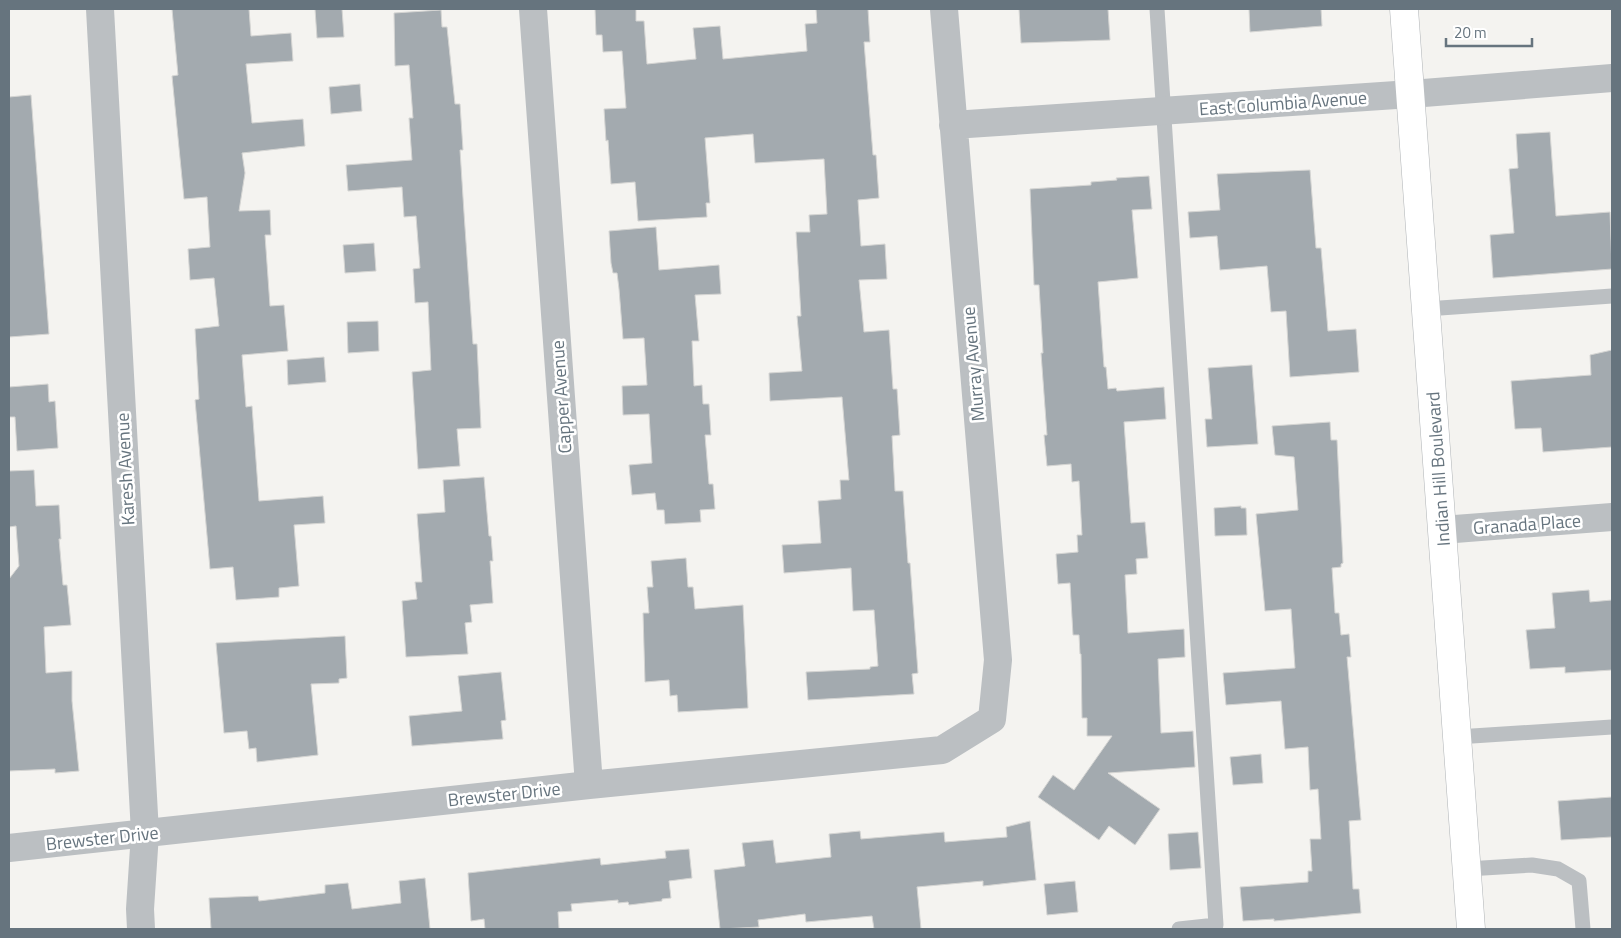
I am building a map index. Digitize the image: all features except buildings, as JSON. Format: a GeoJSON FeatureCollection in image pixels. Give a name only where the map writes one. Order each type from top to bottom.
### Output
{"type":"FeatureCollection","features":[{"type":"Feature","properties":{"kind":"main road","name":"Indian Hill Boulevard"},"geometry":{"type":"LineString","coordinates":[[1404,9],[1472,929]]}},
{"type":"Feature","properties":{"kind":"street","name":"Karesh Avenue"},"geometry":{"type":"LineString","coordinates":[[100,9],[145,833],[140,909],[141,929]]}},
{"type":"Feature","properties":{"kind":"street","name":"Capper Avenue"},"geometry":{"type":"LineString","coordinates":[[533,9],[590,785]]}},
{"type":"Feature","properties":{"kind":"street","name":"Murray Avenue"},"geometry":{"type":"LineString","coordinates":[[944,9],[998,660],[992,719]]}},
{"type":"Feature","properties":{"kind":"street","name":"East Columbia Avenue"},"geometry":{"type":"LineString","coordinates":[[953,124],[1411,94],[1612,78]]}},
{"type":"Feature","properties":{"kind":"street","name":"Granada Place"},"geometry":{"type":"LineString","coordinates":[[1442,530],[1612,518]]}},
{"type":"Feature","properties":{"kind":"street","name":"Brewster Drive"},"geometry":{"type":"LineString","coordinates":[[9,848],[590,785],[942,750],[992,719]]}},
{"type":"Feature","properties":{"kind":"lane"},"geometry":{"type":"LineString","coordinates":[[1157,9],[1216,925],[1179,929]]}},
{"type":"Feature","properties":{"kind":"lane"},"geometry":{"type":"LineString","coordinates":[[1426,309],[1612,296]]}},
{"type":"Feature","properties":{"kind":"lane"},"geometry":{"type":"LineString","coordinates":[[1457,737],[1612,728]]}},
{"type":"Feature","properties":{"kind":"lane"},"geometry":{"type":"LineString","coordinates":[[1467,868],[1532,865],[1558,869],[1579,881],[1583,929]]}}]}
